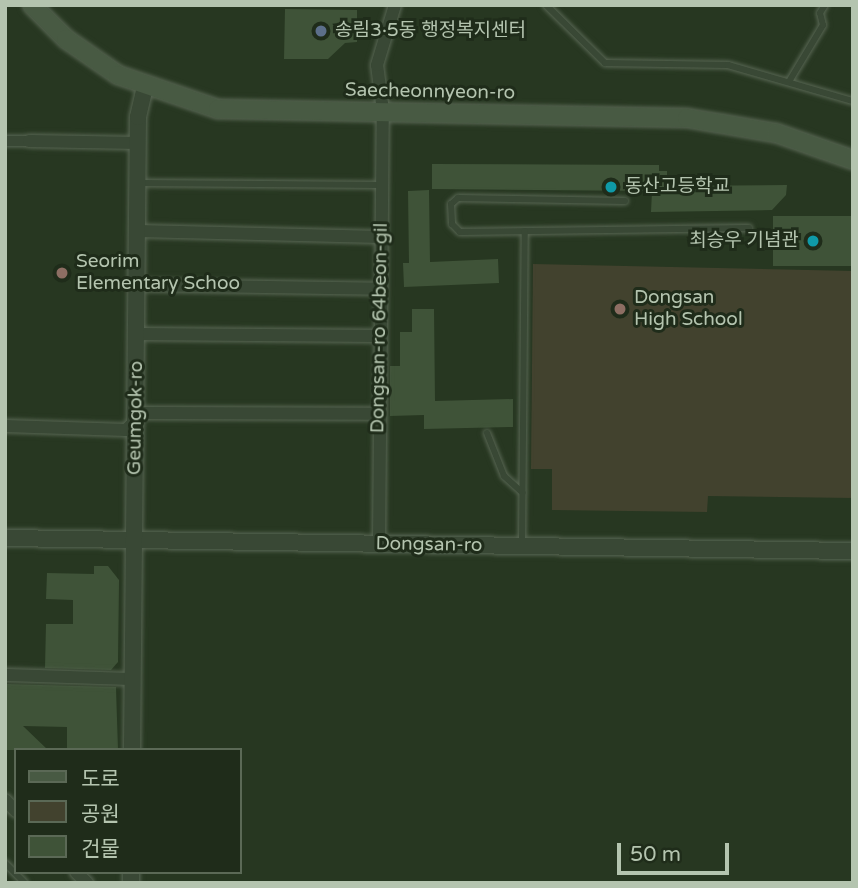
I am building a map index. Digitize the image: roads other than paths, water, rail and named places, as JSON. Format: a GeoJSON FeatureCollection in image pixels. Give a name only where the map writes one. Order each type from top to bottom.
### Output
{"type":"FeatureCollection","features":[{"type":"Feature","properties":{"kind":"main road","name":"Saecheonnyeon-ro"},"geometry":{"type":"LineString","coordinates":[[32,5],[91,57],[145,88],[197,104],[244,112],[383,111],[687,118],[776,133],[853,160]]}},
{"type":"Feature","properties":{"kind":"street","name":"Dongsan-ro 64beon-gil"},"geometry":{"type":"LineString","coordinates":[[379,544],[383,111],[377,65],[395,5]]}},
{"type":"Feature","properties":{"kind":"street","name":"Geumgok-ro"},"geometry":{"type":"LineString","coordinates":[[132,748],[138,143],[145,88]]}},
{"type":"Feature","properties":{"kind":"street"},"geometry":{"type":"LineString","coordinates":[[5,141],[138,143]]}},
{"type":"Feature","properties":{"kind":"street"},"geometry":{"type":"LineString","coordinates":[[138,231],[381,237]]}},
{"type":"Feature","properties":{"kind":"street"},"geometry":{"type":"LineString","coordinates":[[137,285],[380,289]]}},
{"type":"Feature","properties":{"kind":"street"},"geometry":{"type":"LineString","coordinates":[[137,334],[380,336]]}},
{"type":"Feature","properties":{"kind":"street"},"geometry":{"type":"LineString","coordinates":[[5,425],[126,430],[144,413],[379,414]]}},
{"type":"Feature","properties":{"kind":"street","name":"Dongsan-ro"},"geometry":{"type":"LineString","coordinates":[[5,538],[853,551]]}},
{"type":"Feature","properties":{"kind":"street"},"geometry":{"type":"LineString","coordinates":[[5,675],[132,679]]}},
{"type":"Feature","properties":{"kind":"lane"},"geometry":{"type":"LineString","coordinates":[[546,5],[589,53],[605,63],[705,62],[790,80],[853,101]]}},
{"type":"Feature","properties":{"kind":"lane"},"geometry":{"type":"LineString","coordinates":[[790,80],[823,25],[820,13],[825,5]]}},
{"type":"Feature","properties":{"kind":"lane"},"geometry":{"type":"LineString","coordinates":[[138,183],[382,185]]}},
{"type":"Feature","properties":{"kind":"lane"},"geometry":{"type":"LineString","coordinates":[[625,201],[458,198],[451,204],[454,229],[525,231],[749,228]]}},
{"type":"Feature","properties":{"kind":"lane"},"geometry":{"type":"LineString","coordinates":[[522,546],[525,231]]}},
{"type":"Feature","properties":{"kind":"lane"},"geometry":{"type":"LineString","coordinates":[[487,433],[504,476],[523,493]]}},
{"type":"Feature","properties":{"kind":"place","name":"송림3·5동 행정복지센터"},"geometry":{"type":"Point","coordinates":[321,31]}},
{"type":"Feature","properties":{"kind":"place","name":"동산고등학교"},"geometry":{"type":"Point","coordinates":[611,187]}},
{"type":"Feature","properties":{"kind":"place","name":"최승우 기념관"},"geometry":{"type":"Point","coordinates":[813,241]}},
{"type":"Feature","properties":{"kind":"place","name":"Seorim Elementary Schoo"},"geometry":{"type":"Point","coordinates":[62,273]}},
{"type":"Feature","properties":{"kind":"place","name":"Dongsan High School"},"geometry":{"type":"Point","coordinates":[620,309]}}]}
